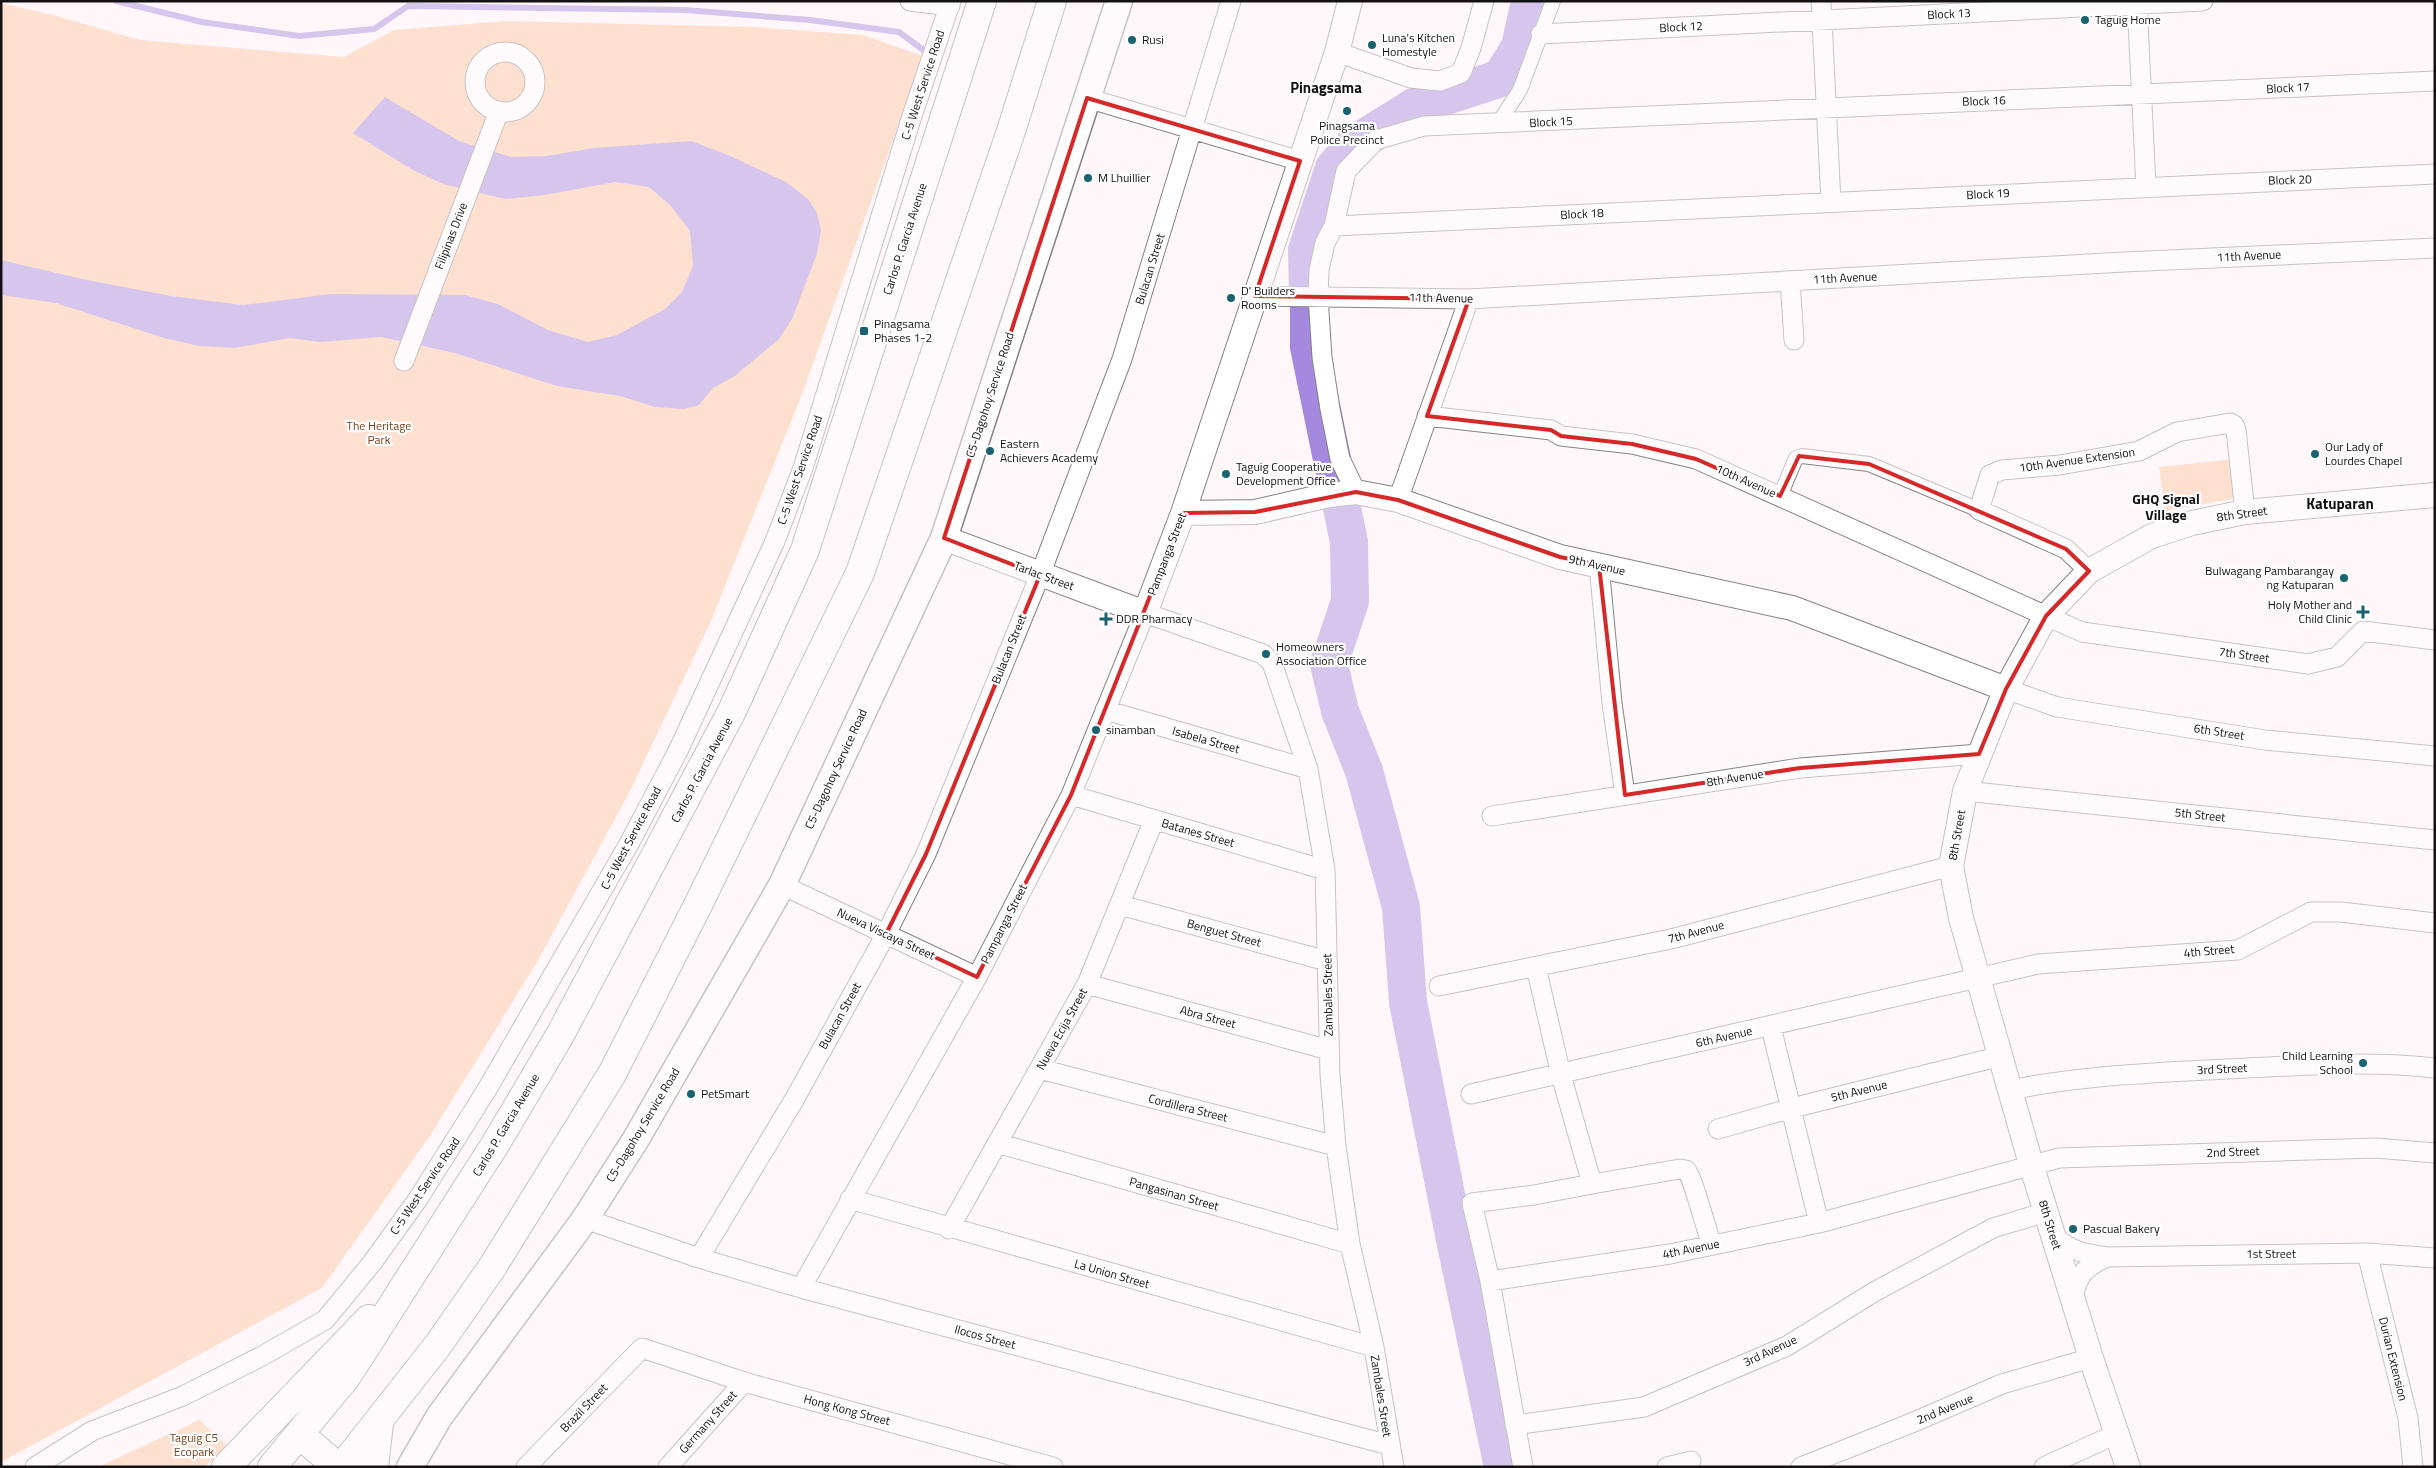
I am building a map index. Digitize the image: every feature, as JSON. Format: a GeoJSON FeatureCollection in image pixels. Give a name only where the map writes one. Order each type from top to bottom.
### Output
{"type":"FeatureCollection","features":[{"type":"Feature","properties":{"kind":"main road","name":"Carlos P. Garcia Avenue"},"geometry":{"type":"LineString","coordinates":[[272,1467],[347,1376],[496,1143],[550,1052],[650,870],[732,711],[801,559],[982,1]]}},
{"type":"Feature","properties":{"kind":"main road"},"geometry":{"type":"LineString","coordinates":[[342,1467],[438,1345],[494,1266],[612,1074],[698,905],[860,573],[980,223],[1052,1]]}},
{"type":"Feature","properties":{"kind":"main road","name":"C5-Dagohoy Service Road"},"geometry":{"type":"LineString","coordinates":[[410,1467],[439,1417],[585,1219],[789,888],[944,538],[1119,1]]}},
{"type":"Feature","properties":{"kind":"main road"},"geometry":{"type":"LineString","coordinates":[[226,1467],[418,1266]]}},
{"type":"Feature","properties":{"kind":"main road"},"geometry":{"type":"LineString","coordinates":[[374,1467],[378,1423]]}},
{"type":"Feature","properties":{"kind":"main road"},"geometry":{"type":"LineString","coordinates":[[299,1434],[338,1467]]}},
{"type":"Feature","properties":{"kind":"street"},"geometry":{"type":"LineString","coordinates":[[910,1],[950,4]]}},
{"type":"Feature","properties":{"kind":"street","name":"Bulacan Street"},"geometry":{"type":"LineString","coordinates":[[699,1258],[794,1100],[886,934],[926,854],[1040,575],[1122,359],[1231,1]]}},
{"type":"Feature","properties":{"kind":"street","name":"Pampanga Street"},"geometry":{"type":"LineString","coordinates":[[801,1288],[977,977],[1071,795],[1145,613],[1183,513],[1337,52],[1350,1]]}},
{"type":"Feature","properties":{"kind":"street"},"geometry":{"type":"LineString","coordinates":[[1337,52],[1411,78],[1440,81],[1461,73],[1471,48],[1484,1]]}},
{"type":"Feature","properties":{"kind":"street"},"geometry":{"type":"LineString","coordinates":[[1497,125],[1520,90],[1553,1]]}},
{"type":"Feature","properties":{"kind":"street"},"geometry":{"type":"LineString","coordinates":[[1820,1],[1831,202]]}},
{"type":"Feature","properties":{"kind":"street","name":"Block 13"},"geometry":{"type":"LineString","coordinates":[[1821,20],[2203,1]]}},
{"type":"Feature","properties":{"kind":"street"},"geometry":{"type":"LineString","coordinates":[[2137,3],[2146,187]]}},
{"type":"Feature","properties":{"kind":"street","name":"C-5 West Service Road"},"geometry":{"type":"LineString","coordinates":[[36,1467],[92,1431],[183,1396],[262,1356],[325,1320],[372,1263],[418,1199],[486,1091],[630,842],[678,751],[775,541],[803,468],[912,116],[950,4]]}},
{"type":"Feature","properties":{"kind":"street","name":"Block 12"},"geometry":{"type":"LineString","coordinates":[[1541,34],[1821,20]]}},
{"type":"Feature","properties":{"kind":"street","name":"Block 17"},"geometry":{"type":"LineString","coordinates":[[2142,95],[2435,81]]}},
{"type":"Feature","properties":{"kind":"street","name":"Block 16"},"geometry":{"type":"LineString","coordinates":[[1826,108],[2142,95]]}},
{"type":"Feature","properties":{"kind":"street"},"geometry":{"type":"LineString","coordinates":[[1087,98],[1300,162]]}},
{"type":"Feature","properties":{"kind":"street","name":"Block 15"},"geometry":{"type":"LineString","coordinates":[[1344,493],[1322,357],[1318,296],[1319,270],[1325,243],[1334,226],[1346,171],[1376,140],[1424,126],[1497,125],[1826,108]]}},
{"type":"Feature","properties":{"kind":"street","name":"Filipinas Drive"},"geometry":{"type":"LineString","coordinates":[[404,361],[497,116]]}},
{"type":"Feature","properties":{"kind":"street","name":"Block 20"},"geometry":{"type":"LineString","coordinates":[[2146,187],[2435,174]]}},
{"type":"Feature","properties":{"kind":"street","name":"Block 19"},"geometry":{"type":"LineString","coordinates":[[1831,202],[2146,187]]}},
{"type":"Feature","properties":{"kind":"street","name":"Block 18"},"geometry":{"type":"LineString","coordinates":[[1334,226],[1831,202]]}},
{"type":"Feature","properties":{"kind":"street","name":"11th Avenue"},"geometry":{"type":"LineString","coordinates":[[1255,296],[1470,299],[2124,262],[2435,248]]}},
{"type":"Feature","properties":{"kind":"street"},"geometry":{"type":"LineString","coordinates":[[1790,281],[1794,340]]}},
{"type":"Feature","properties":{"kind":"street"},"geometry":{"type":"LineString","coordinates":[[1398,500],[1470,299]]}},
{"type":"Feature","properties":{"kind":"street","name":"10th Avenue"},"geometry":{"type":"LineString","coordinates":[[1427,416],[1551,430],[1561,436],[1632,444],[1687,456],[2046,616]]}},
{"type":"Feature","properties":{"kind":"street","name":"10th Avenue Extension"},"geometry":{"type":"LineString","coordinates":[[1980,510],[1990,475],[2002,470],[2060,465],[2139,452],[2177,432],[2230,423],[2234,425],[2236,430],[2245,512]]}},
{"type":"Feature","properties":{"kind":"street"},"geometry":{"type":"LineString","coordinates":[[1780,496],[1796,458],[1802,456],[1868,464],[1980,510],[2066,549],[2089,571]]}},
{"type":"Feature","properties":{"kind":"street","name":"9th Avenue"},"geometry":{"type":"LineString","coordinates":[[1183,513],[1254,512],[1344,493],[1398,500],[1560,557],[1792,608],[2006,689]]}},
{"type":"Feature","properties":{"kind":"street","name":"8th Street"},"geometry":{"type":"LineString","coordinates":[[2128,1467],[2091,1358],[2031,1164],[1959,911],[1951,866],[1965,791],[2006,689],[2046,616],[2089,571],[2152,536],[2192,523],[2245,512],[2435,495]]}},
{"type":"Feature","properties":{"kind":"street","name":"Tarlac Street"},"geometry":{"type":"LineString","coordinates":[[944,538],[1145,613]]}},
{"type":"Feature","properties":{"kind":"street"},"geometry":{"type":"LineString","coordinates":[[1599,566],[1612,703],[1625,795]]}},
{"type":"Feature","properties":{"kind":"street","name":"Zambales Street"},"geometry":{"type":"LineString","coordinates":[[1145,613],[1263,654],[1272,663],[1308,770],[1325,870],[1329,1050],[1336,1146],[1350,1244],[1374,1347],[1394,1467]]}},
{"type":"Feature","properties":{"kind":"street","name":"7th Street"},"geometry":{"type":"LineString","coordinates":[[2046,616],[2082,632],[2308,664],[2337,657],[2363,632],[2435,640]]}},
{"type":"Feature","properties":{"kind":"street","name":"6th Street"},"geometry":{"type":"LineString","coordinates":[[2006,689],[2057,706],[2265,740],[2435,756]]}},
{"type":"Feature","properties":{"kind":"street","name":"Isabela Street"},"geometry":{"type":"LineString","coordinates":[[1105,710],[1308,770]]}},
{"type":"Feature","properties":{"kind":"street","name":"8th Avenue"},"geometry":{"type":"LineString","coordinates":[[1492,816],[1800,768],[1980,754]]}},
{"type":"Feature","properties":{"kind":"street","name":"5th Street"},"geometry":{"type":"LineString","coordinates":[[1965,791],[2435,840]]}},
{"type":"Feature","properties":{"kind":"street","name":"Batanes Street"},"geometry":{"type":"LineString","coordinates":[[1071,795],[1325,870]]}},
{"type":"Feature","properties":{"kind":"street","name":"Nueva Ecija Street"},"geometry":{"type":"LineString","coordinates":[[949,1229],[1087,984],[1154,820]]}},
{"type":"Feature","properties":{"kind":"street","name":"7th Avenue"},"geometry":{"type":"LineString","coordinates":[[1439,986],[1671,939],[1951,866]]}},
{"type":"Feature","properties":{"kind":"street","name":"Nueva Viscaya Street"},"geometry":{"type":"LineString","coordinates":[[789,888],[977,977]]}},
{"type":"Feature","properties":{"kind":"street","name":"Benguet Street"},"geometry":{"type":"LineString","coordinates":[[1120,905],[1327,961]]}},
{"type":"Feature","properties":{"kind":"street","name":"4th Street"},"geometry":{"type":"LineString","coordinates":[[1977,977],[2038,964],[2238,950],[2311,912],[2341,912],[2435,922]]}},
{"type":"Feature","properties":{"kind":"street"},"geometry":{"type":"LineString","coordinates":[[1536,967],[1561,1075],[1592,1184]]}},
{"type":"Feature","properties":{"kind":"street","name":"6th Avenue"},"geometry":{"type":"LineString","coordinates":[[1471,1094],[1771,1027],[1977,977]]}},
{"type":"Feature","properties":{"kind":"street","name":"Abra Street"},"geometry":{"type":"LineString","coordinates":[[1087,984],[1329,1050]]}},
{"type":"Feature","properties":{"kind":"street"},"geometry":{"type":"LineString","coordinates":[[1771,1027],[1819,1222]]}},
{"type":"Feature","properties":{"kind":"street","name":"5th Avenue"},"geometry":{"type":"LineString","coordinates":[[1718,1130],[1792,1108],[2000,1056]]}},
{"type":"Feature","properties":{"kind":"street","name":"3rd Street"},"geometry":{"type":"LineString","coordinates":[[2011,1090],[2049,1082],[2127,1074],[2363,1063],[2435,1068]]}},
{"type":"Feature","properties":{"kind":"street","name":"Cordillera Street"},"geometry":{"type":"LineString","coordinates":[[1040,1069],[1336,1146]]}},
{"type":"Feature","properties":{"kind":"street","name":"Pangasinan Street"},"geometry":{"type":"LineString","coordinates":[[997,1143],[1350,1244]]}},
{"type":"Feature","properties":{"kind":"street","name":"2nd Street"},"geometry":{"type":"LineString","coordinates":[[2031,1164],[2059,1158],[2110,1154],[2376,1148],[2435,1154]]}},
{"type":"Feature","properties":{"kind":"street","name":"4th Avenue"},"geometry":{"type":"LineString","coordinates":[[1490,1281],[1670,1254],[1819,1222],[2031,1164]]}},
{"type":"Feature","properties":{"kind":"street"},"geometry":{"type":"LineString","coordinates":[[1522,1467],[1490,1281],[1472,1203],[1534,1195],[1680,1169],[1686,1170],[1692,1178],[1696,1198],[1712,1245]]}},
{"type":"Feature","properties":{"kind":"street","name":"La Union Street"},"geometry":{"type":"LineString","coordinates":[[850,1199],[949,1229],[1374,1347]]}},
{"type":"Feature","properties":{"kind":"street","name":"3rd Avenue"},"geometry":{"type":"LineString","coordinates":[[1515,1425],[1644,1407],[1787,1346],[1874,1292],[1994,1228],[2046,1212]]}},
{"type":"Feature","properties":{"kind":"street","name":"Ilocos Street"},"geometry":{"type":"LineString","coordinates":[[585,1219],[699,1258],[801,1288],[1389,1445]]}},
{"type":"Feature","properties":{"kind":"street","name":"1st Street"},"geometry":{"type":"LineString","coordinates":[[2054,1236],[2065,1247],[2087,1254],[2107,1257],[2367,1253],[2435,1258]]}},
{"type":"Feature","properties":{"kind":"street","name":"Durian Extension"},"geometry":{"type":"LineString","coordinates":[[2367,1253],[2408,1418],[2412,1467]]}},
{"type":"Feature","properties":{"kind":"street","name":"1st Street"},"geometry":{"type":"LineString","coordinates":[[2073,1296],[2077,1280],[2089,1265],[2107,1257]]}},
{"type":"Feature","properties":{"kind":"street","name":"Hong Kong Street"},"geometry":{"type":"LineString","coordinates":[[642,1348],[744,1382],[1053,1467]]}},
{"type":"Feature","properties":{"kind":"street","name":"Brazil Street"},"geometry":{"type":"LineString","coordinates":[[526,1467],[642,1348]]}},
{"type":"Feature","properties":{"kind":"street","name":"2nd Avenue"},"geometry":{"type":"LineString","coordinates":[[1801,1467],[1914,1422],[2002,1384],[2091,1358]]}},
{"type":"Feature","properties":{"kind":"street","name":"Germany Street"},"geometry":{"type":"LineString","coordinates":[[676,1465],[744,1382]]}},
{"type":"Feature","properties":{"kind":"street"},"geometry":{"type":"LineString","coordinates":[[2044,1467],[2116,1434]]}},
{"type":"Feature","properties":{"kind":"street"},"geometry":{"type":"LineString","coordinates":[[1667,1467],[1691,1461]]}},
{"type":"Feature","properties":{"kind":"highlighted area"},"geometry":{"type":"Polygon","coordinates":[[[1087,98],[1300,161],[1255,296],[1469,299],[1427,416],[1551,430],[1561,436],[1632,444],[1696,459],[1780,496],[1799,456],[1869,464],[2066,549],[2089,571],[2046,616],[2006,689],[1979,754],[1800,768],[1625,795],[1599,565],[1560,557],[1398,500],[1356,492],[1255,512],[1183,513],[1071,795],[977,977],[886,934],[926,854],[1040,575],[944,538],[1087,98]]]}},
{"type":"Feature","properties":{"kind":"green space","name":"The Heritage Park"},"geometry":{"type":"Polygon","coordinates":[[[1,3],[53,15],[140,40],[344,57],[394,30],[506,21],[752,27],[863,35],[923,56],[803,392],[711,621],[629,793],[536,964],[430,1136],[322,1288],[1,1462],[1,3]]]}},
{"type":"Feature","properties":{"kind":"green space"},"geometry":{"type":"Polygon","coordinates":[[[2234,459],[2238,498],[2165,511],[2159,467],[2234,459]]]}},
{"type":"Feature","properties":{"kind":"green space","name":"Taguig C5 Ecopark"},"geometry":{"type":"Polygon","coordinates":[[[199,1420],[228,1446],[204,1467],[98,1467],[199,1420]]]}},
{"type":"Feature","properties":{"kind":"shaded area"},"geometry":{"type":"Polygon","coordinates":[[[385,97],[459,141],[511,157],[547,156],[594,148],[691,141],[728,155],[786,182],[808,199],[817,213],[821,230],[817,254],[792,319],[779,339],[735,376],[713,388],[699,405],[684,409],[655,407],[620,396],[557,386],[455,353],[381,337],[320,342],[290,338],[235,348],[199,346],[164,338],[56,303],[1,295],[1,260],[82,279],[171,296],[243,305],[331,294],[465,295],[498,304],[548,330],[588,342],[617,335],[665,309],[682,292],[693,266],[690,231],[671,206],[649,187],[615,182],[545,195],[505,199],[443,184],[413,170],[353,133],[385,97]]]}},
{"type":"Feature","properties":{"kind":"waterway"},"geometry":{"type":"LineString","coordinates":[[116,1],[202,22],[299,36],[374,29],[408,6],[685,10],[810,20],[899,32],[930,55]]}},
{"type":"Feature","properties":{"kind":"waterway"},"geometry":{"type":"LineString","coordinates":[[1308,296],[1307,250],[1334,168],[1355,144],[1416,106],[1501,78],[1520,47],[1530,1]]}},
{"type":"Feature","properties":{"kind":"waterway"},"geometry":{"type":"LineString","coordinates":[[1309,301],[1309,347],[1349,542],[1350,601],[1329,664],[1340,711],[1364,771],[1401,907],[1408,1002],[1454,1235],[1503,1467]]}},
{"type":"Feature","properties":{"kind":"place","name":"Taguig Home"},"geometry":{"type":"Point","coordinates":[2085,20]}},
{"type":"Feature","properties":{"kind":"place","name":"Rusi"},"geometry":{"type":"Point","coordinates":[1132,40]}},
{"type":"Feature","properties":{"kind":"place","name":"Luna's Kitchen Homestyle"},"geometry":{"type":"Point","coordinates":[1372,45]}},
{"type":"Feature","properties":{"kind":"place","name":"Pinagsama Police Precinct"},"geometry":{"type":"Point","coordinates":[1347,111]}},
{"type":"Feature","properties":{"kind":"place","name":"M Lhuillier"},"geometry":{"type":"Point","coordinates":[1088,178]}},
{"type":"Feature","properties":{"kind":"place","name":"D' Builders Rooms"},"geometry":{"type":"Point","coordinates":[1231,298]}},
{"type":"Feature","properties":{"kind":"place","name":"Pinagsama Phases 1-2"},"geometry":{"type":"Point","coordinates":[864,331]}},
{"type":"Feature","properties":{"kind":"place","name":"Eastern Achievers Academy"},"geometry":{"type":"Point","coordinates":[990,451]}},
{"type":"Feature","properties":{"kind":"place","name":"Our Lady of Lourdes Chapel"},"geometry":{"type":"Point","coordinates":[2315,454]}},
{"type":"Feature","properties":{"kind":"place","name":"Taguig Cooperative Development Office"},"geometry":{"type":"Point","coordinates":[1226,474]}},
{"type":"Feature","properties":{"kind":"place","name":"Bulwagang Pambarangay ng Katuparan"},"geometry":{"type":"Point","coordinates":[2344,578]}},
{"type":"Feature","properties":{"kind":"place","name":"Holy Mother and Child Clinic"},"geometry":{"type":"Point","coordinates":[2363,612]}},
{"type":"Feature","properties":{"kind":"place","name":"DDR Pharmacy"},"geometry":{"type":"Point","coordinates":[1106,619]}},
{"type":"Feature","properties":{"kind":"place","name":"Homeowners Association Office"},"geometry":{"type":"Point","coordinates":[1266,654]}},
{"type":"Feature","properties":{"kind":"place","name":"sinamban"},"geometry":{"type":"Point","coordinates":[1096,730]}},
{"type":"Feature","properties":{"kind":"place","name":"Child Learning School"},"geometry":{"type":"Point","coordinates":[2363,1063]}},
{"type":"Feature","properties":{"kind":"place","name":"PetSmart"},"geometry":{"type":"Point","coordinates":[691,1094]}},
{"type":"Feature","properties":{"kind":"place","name":"Pascual Bakery"},"geometry":{"type":"Point","coordinates":[2073,1229]}},
{"type":"Feature","properties":{"kind":"district","name":"Pinagsama"},"geometry":{"type":"Point","coordinates":[1326,88]}},
{"type":"Feature","properties":{"kind":"district","name":"Katuparan"},"geometry":{"type":"Point","coordinates":[2340,504]}},
{"type":"Feature","properties":{"kind":"district","name":"GHQ Signal Village"},"geometry":{"type":"Point","coordinates":[2166,508]}}]}
